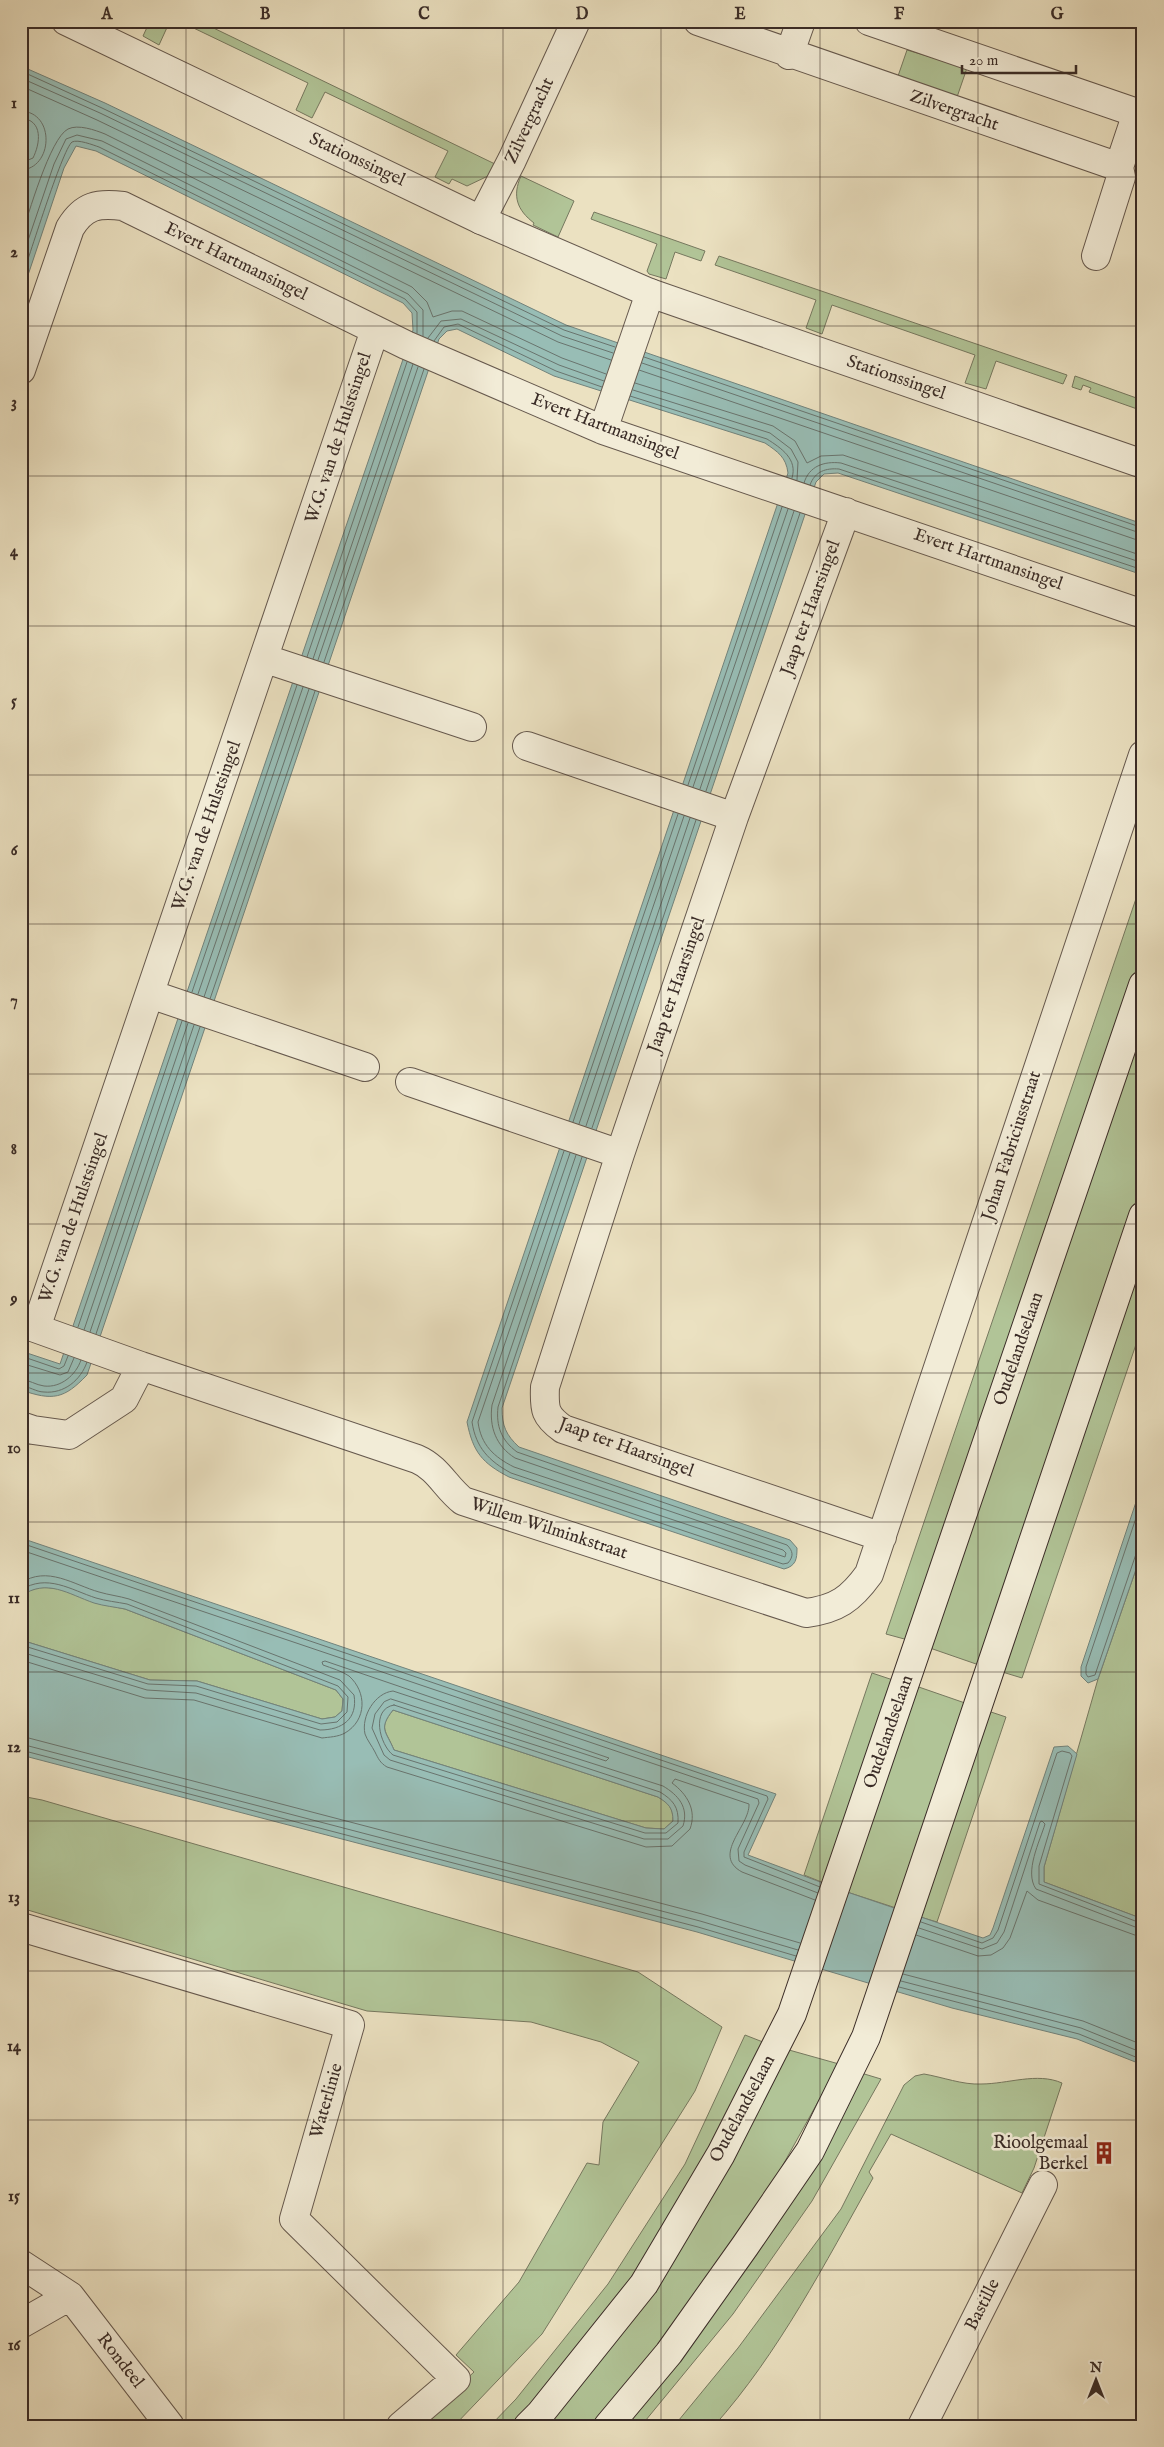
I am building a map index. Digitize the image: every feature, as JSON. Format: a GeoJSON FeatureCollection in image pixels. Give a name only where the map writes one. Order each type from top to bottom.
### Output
{"type":"FeatureCollection","features":[{"type":"Feature","properties":{"kind":"street","name":"Stationssingel"},"geometry":{"type":"LineString","coordinates":[[66,21],[481,220],[650,293],[1143,464]]}},
{"type":"Feature","properties":{"kind":"street","name":"Zilvergracht"},"geometry":{"type":"LineString","coordinates":[[481,220],[517,151],[576,21]]}},
{"type":"Feature","properties":{"kind":"street","name":"Zilvergracht"},"geometry":{"type":"LineString","coordinates":[[698,21],[789,55],[1119,167]]}},
{"type":"Feature","properties":{"kind":"street"},"geometry":{"type":"LineString","coordinates":[[789,55],[801,21]]}},
{"type":"Feature","properties":{"kind":"street"},"geometry":{"type":"LineString","coordinates":[[869,21],[1140,114],[1119,167],[1121,177],[1096,256]]}},
{"type":"Feature","properties":{"kind":"street","name":"Evert Hartmansingel"},"geometry":{"type":"LineString","coordinates":[[21,370],[70,228],[78,215],[86,210],[105,204],[123,206],[406,345],[603,430],[1143,614]]}},
{"type":"Feature","properties":{"kind":"street"},"geometry":{"type":"LineString","coordinates":[[603,430],[650,293]]}},
{"type":"Feature","properties":{"kind":"street","name":"W.G. van de Hulstsingel"},"geometry":{"type":"LineString","coordinates":[[29,1326],[150,994],[266,659],[375,330]]}},
{"type":"Feature","properties":{"kind":"street","name":"Jaap ter Haarsingel"},"geometry":{"type":"LineString","coordinates":[[846,512],[734,817],[620,1154],[545,1387],[544,1405],[549,1419],[563,1429],[882,1536]]}},
{"type":"Feature","properties":{"kind":"street"},"geometry":{"type":"LineString","coordinates":[[266,659],[472,727]]}},
{"type":"Feature","properties":{"kind":"street"},"geometry":{"type":"LineString","coordinates":[[527,746],[734,817]]}},
{"type":"Feature","properties":{"kind":"street","name":"Johan Fabriciusstraat"},"geometry":{"type":"LineString","coordinates":[[882,1536],[1143,755]]}},
{"type":"Feature","properties":{"kind":"street","name":"Oudelandselaan"},"geometry":{"type":"LineString","coordinates":[[528,2426],[540,2414],[644,2284],[721,2154],[792,2014],[1143,985]]}},
{"type":"Feature","properties":{"kind":"street"},"geometry":{"type":"LineString","coordinates":[[150,994],[365,1067]]}},
{"type":"Feature","properties":{"kind":"street"},"geometry":{"type":"LineString","coordinates":[[410,1082],[620,1154]]}},
{"type":"Feature","properties":{"kind":"street"},"geometry":{"type":"LineString","coordinates":[[608,2426],[669,2353],[810,2151],[866,2037],[1143,1216]]}},
{"type":"Feature","properties":{"kind":"street","name":"Willem Wilminkstraat"},"geometry":{"type":"LineString","coordinates":[[29,1326],[422,1461],[438,1474],[450,1491],[464,1501],[806,1613],[822,1611],[842,1603],[855,1593],[869,1574],[882,1536]]}},
{"type":"Feature","properties":{"kind":"street"},"geometry":{"type":"LineString","coordinates":[[21,1426],[33,1430],[69,1434],[124,1399],[142,1366]]}},
{"type":"Feature","properties":{"kind":"street","name":"Waterlinie"},"geometry":{"type":"LineString","coordinates":[[21,1927],[350,2025],[294,2219],[456,2379],[401,2426]]}},
{"type":"Feature","properties":{"kind":"street","name":"Bastille"},"geometry":{"type":"LineString","coordinates":[[922,2426],[1043,2185]]}},
{"type":"Feature","properties":{"kind":"street","name":"Rondeel"},"geometry":{"type":"LineString","coordinates":[[21,2264],[70,2296],[170,2426]]}},
{"type":"Feature","properties":{"kind":"street"},"geometry":{"type":"LineString","coordinates":[[21,2324],[70,2296]]}},
{"type":"Feature","properties":{"kind":"green space"},"geometry":{"type":"Polygon","coordinates":[[[150,21],[170,21],[159,45],[143,36],[150,21]]]}},
{"type":"Feature","properties":{"kind":"green space"},"geometry":{"type":"Polygon","coordinates":[[[179,21],[199,21],[495,164],[488,176],[467,186],[452,179],[449,184],[435,177],[448,151],[325,92],[312,118],[296,110],[308,83],[179,21]]]}},
{"type":"Feature","properties":{"kind":"green space"},"geometry":{"type":"Polygon","coordinates":[[[907,50],[967,68],[956,100],[897,79],[907,50]]]}},
{"type":"Feature","properties":{"kind":"green space"},"geometry":{"type":"Polygon","coordinates":[[[521,176],[574,201],[558,237],[533,225],[534,223],[520,208],[517,190],[521,176]]]}},
{"type":"Feature","properties":{"kind":"green space"},"geometry":{"type":"Polygon","coordinates":[[[594,212],[705,251],[701,261],[675,252],[666,279],[649,274],[647,271],[657,244],[591,219],[594,212]]]}},
{"type":"Feature","properties":{"kind":"green space"},"geometry":{"type":"Polygon","coordinates":[[[719,256],[1067,375],[1063,384],[996,361],[986,389],[965,383],[975,355],[832,305],[822,334],[806,328],[816,300],[715,265],[719,256]]]}},
{"type":"Feature","properties":{"kind":"green space"},"geometry":{"type":"Polygon","coordinates":[[[1075,376],[1142,400],[1140,410],[1089,392],[1091,388],[1083,385],[1081,390],[1072,387],[1075,376]]]}},
{"type":"Feature","properties":{"kind":"green space"},"geometry":{"type":"Polygon","coordinates":[[[1143,878],[1143,951],[908,1640],[886,1634],[1143,878]]]}},
{"type":"Feature","properties":{"kind":"green space"},"geometry":{"type":"Polygon","coordinates":[[[1143,1016],[1143,1185],[979,1665],[927,1647],[1143,1016]]]}},
{"type":"Feature","properties":{"kind":"green space"},"geometry":{"type":"Polygon","coordinates":[[[1143,1248],[1143,1324],[1022,1678],[999,1671],[1143,1248]]]}},
{"type":"Feature","properties":{"kind":"green space"},"geometry":{"type":"Polygon","coordinates":[[[1143,1549],[1143,1919],[1044,1882],[1044,1867],[1098,1679],[1143,1549]]]}},
{"type":"Feature","properties":{"kind":"green space"},"geometry":{"type":"Polygon","coordinates":[[[42,1587],[61,1589],[96,1603],[125,1609],[336,1690],[343,1699],[342,1711],[335,1717],[322,1719],[197,1681],[150,1680],[21,1640],[21,1596],[30,1590],[42,1587]]]}},
{"type":"Feature","properties":{"kind":"green space"},"geometry":{"type":"Polygon","coordinates":[[[872,1673],[893,1680],[824,1883],[804,1875],[872,1673]]]}},
{"type":"Feature","properties":{"kind":"green space"},"geometry":{"type":"Polygon","coordinates":[[[913,1685],[965,1703],[896,1908],[847,1892],[913,1685]]]}},
{"type":"Feature","properties":{"kind":"green space"},"geometry":{"type":"Polygon","coordinates":[[[393,1710],[658,1797],[670,1806],[673,1821],[664,1829],[646,1828],[394,1750],[385,1730],[388,1716],[393,1710]]]}},
{"type":"Feature","properties":{"kind":"green space"},"geometry":{"type":"Polygon","coordinates":[[[985,1710],[1006,1717],[937,1922],[917,1916],[985,1710]]]}},
{"type":"Feature","properties":{"kind":"green space"},"geometry":{"type":"Polygon","coordinates":[[[21,1796],[42,1800],[638,1972],[722,2027],[695,2091],[542,2334],[454,2426],[415,2426],[474,2372],[456,2355],[519,2282],[587,2163],[599,2165],[603,2122],[639,2062],[601,2042],[531,2022],[367,2011],[21,1908],[21,1796]]]}},
{"type":"Feature","properties":{"kind":"green space"},"geometry":{"type":"Polygon","coordinates":[[[745,2035],[768,2044],[698,2174],[619,2296],[527,2412],[513,2426],[490,2426],[516,2399],[608,2284],[685,2164],[745,2035]]]}},
{"type":"Feature","properties":{"kind":"green space"},"geometry":{"type":"Polygon","coordinates":[[[789,2050],[839,2064],[769,2190],[671,2331],[590,2426],[538,2426],[789,2050]]]}},
{"type":"Feature","properties":{"kind":"green space"},"geometry":{"type":"Polygon","coordinates":[[[861,2073],[881,2079],[812,2201],[733,2314],[641,2426],[620,2426],[861,2073]]]}},
{"type":"Feature","properties":{"kind":"green space"},"geometry":{"type":"Polygon","coordinates":[[[924,2074],[974,2084],[991,2084],[1033,2078],[1062,2083],[1034,2168],[1022,2193],[891,2134],[869,2172],[873,2178],[800,2306],[738,2398],[714,2426],[674,2426],[738,2348],[841,2209],[904,2085],[915,2076],[924,2074]]]}},
{"type":"Feature","properties":{"kind":"water"},"geometry":{"type":"Polygon","coordinates":[[[21,66],[105,103],[566,325],[1143,524],[1143,575],[838,473],[824,474],[816,482],[502,1408],[506,1430],[519,1447],[790,1540],[797,1548],[797,1552],[795,1562],[788,1568],[784,1569],[509,1477],[492,1467],[480,1456],[472,1441],[467,1422],[788,473],[787,467],[781,455],[765,443],[554,376],[457,329],[447,331],[439,339],[87,1375],[71,1389],[57,1396],[42,1396],[21,1390],[21,1351],[60,1364],[413,330],[412,313],[403,303],[96,151],[76,146],[64,168],[21,296],[21,159],[28,135],[21,127],[21,66]]]}},
{"type":"Feature","properties":{"kind":"water"},"geometry":{"type":"Polygon","coordinates":[[[1143,1481],[1143,1549],[1098,1679],[1088,1683],[1081,1676],[1081,1667],[1143,1481]]]}},
{"type":"Feature","properties":{"kind":"water"},"geometry":{"type":"Polygon","coordinates":[[[21,1538],[776,1794],[748,1855],[847,1892],[983,1938],[990,1935],[993,1928],[1054,1747],[1068,1746],[1077,1754],[1044,1867],[1044,1882],[1143,1919],[1143,2065],[1077,2039],[952,2008],[697,1932],[21,1755],[21,1640],[150,1680],[197,1681],[322,1719],[335,1717],[342,1711],[343,1699],[336,1690],[125,1609],[94,1603],[58,1589],[40,1588],[21,1596],[21,1538]],[[393,1710],[386,1722],[386,1734],[394,1750],[646,1828],[664,1829],[673,1821],[670,1807],[658,1797],[393,1710]]]}},
{"type":"Feature","properties":{"kind":"place","name":"Rioolgemaal Berkel"},"geometry":{"type":"Point","coordinates":[1104,2153]}}]}
